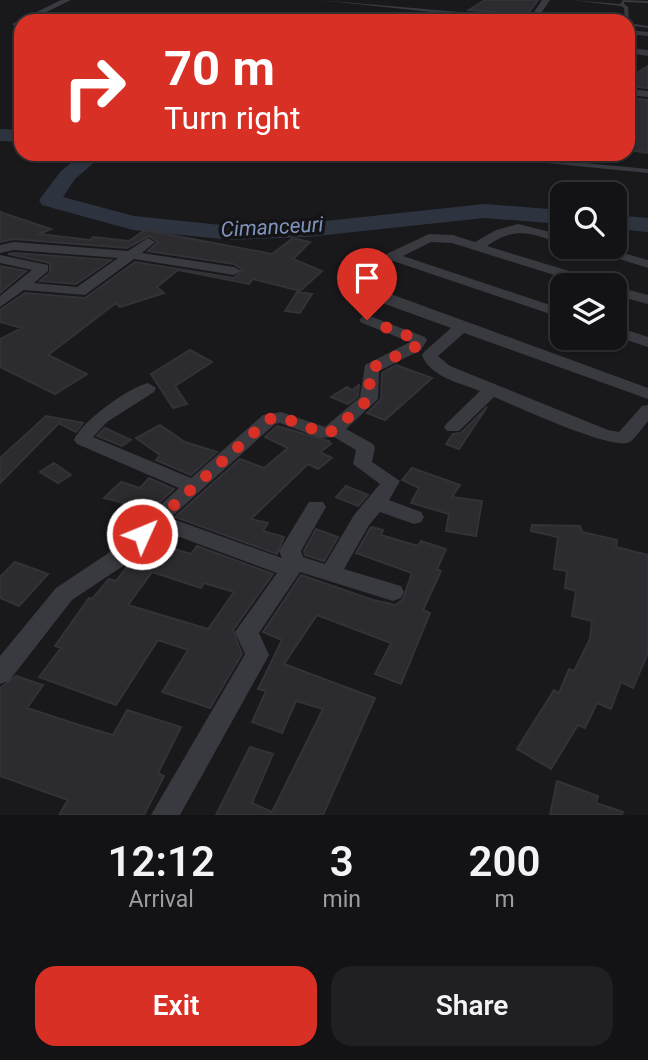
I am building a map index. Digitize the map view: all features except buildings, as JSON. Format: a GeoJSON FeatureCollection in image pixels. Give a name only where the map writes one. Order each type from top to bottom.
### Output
{"type":"FeatureCollection","features":[{"type":"Feature","properties":{"kind":"street"},"geometry":{"type":"LineString","coordinates":[[34,14],[67,0]]}},
{"type":"Feature","properties":{"kind":"street"},"geometry":{"type":"LineString","coordinates":[[323,0],[464,14]]}},
{"type":"Feature","properties":{"kind":"street"},"geometry":{"type":"LineString","coordinates":[[477,247],[504,228],[512,227],[550,236]]}},
{"type":"Feature","properties":{"kind":"street"},"geometry":{"type":"LineString","coordinates":[[561,273],[453,240],[429,239],[349,277],[348,283],[648,394]]}},
{"type":"Feature","properties":{"kind":"street"},"geometry":{"type":"LineString","coordinates":[[23,286],[80,292],[148,242]]}},
{"type":"Feature","properties":{"kind":"street"},"geometry":{"type":"LineString","coordinates":[[0,249],[14,246],[131,255],[234,271]]}},
{"type":"Feature","properties":{"kind":"street"},"geometry":{"type":"LineString","coordinates":[[391,256],[550,310]]}},
{"type":"Feature","properties":{"kind":"street"},"geometry":{"type":"LineString","coordinates":[[627,258],[648,264]]}},
{"type":"Feature","properties":{"kind":"street"},"geometry":{"type":"LineString","coordinates":[[0,259],[43,268],[0,303]]}},
{"type":"Feature","properties":{"kind":"street"},"geometry":{"type":"LineString","coordinates":[[627,294],[648,300]]}},
{"type":"Feature","properties":{"kind":"street"},"geometry":{"type":"LineString","coordinates":[[0,674],[64,594],[115,560],[155,520],[269,419],[281,417],[321,433],[334,430],[370,396],[370,369],[419,342],[415,336],[367,320]]}},
{"type":"Feature","properties":{"kind":"street"},"geometry":{"type":"LineString","coordinates":[[462,327],[430,355],[433,363],[604,435],[622,438],[648,410]]}},
{"type":"Feature","properties":{"kind":"street"},"geometry":{"type":"LineString","coordinates":[[627,335],[648,342]]}},
{"type":"Feature","properties":{"kind":"street"},"geometry":{"type":"LineString","coordinates":[[148,388],[98,420],[85,433],[83,440],[193,486]]}},
{"type":"Feature","properties":{"kind":"street"},"geometry":{"type":"LineString","coordinates":[[453,427],[492,389]]}},
{"type":"Feature","properties":{"kind":"street"},"geometry":{"type":"LineString","coordinates":[[331,573],[361,520],[390,485],[390,481],[362,464],[366,448],[334,430]]}},
{"type":"Feature","properties":{"kind":"street"},"geometry":{"type":"LineString","coordinates":[[377,503],[414,517]]}},
{"type":"Feature","properties":{"kind":"street"},"geometry":{"type":"LineString","coordinates":[[165,815],[257,655],[247,632],[293,566],[290,551],[316,507]]}},
{"type":"Feature","properties":{"kind":"street"},"geometry":{"type":"LineString","coordinates":[[155,520],[293,566],[331,573],[393,592]]}},
{"type":"Feature","properties":{"kind":"lane"},"geometry":{"type":"LineString","coordinates":[[573,0],[648,8]]}},
{"type":"Feature","properties":{"kind":"lane"},"geometry":{"type":"LineString","coordinates":[[626,14],[623,1],[648,2]]}},
{"type":"Feature","properties":{"kind":"lane"},"geometry":{"type":"LineString","coordinates":[[547,161],[648,171]]}},
{"type":"Feature","properties":{"kind":"path"},"geometry":{"type":"LineString","coordinates":[[38,12],[57,14]]}},
{"type":"Feature","properties":{"kind":"waterway","name":"Cimanceuri"},"geometry":{"type":"LineString","coordinates":[[0,135],[14,136]]}},
{"type":"Feature","properties":{"kind":"waterway","name":"Cimanceuri"},"geometry":{"type":"LineString","coordinates":[[85,161],[68,175],[50,200],[133,223],[231,233],[307,230],[484,211],[550,216]]}},
{"type":"Feature","properties":{"kind":"waterway","name":"Cimanceuri"},"geometry":{"type":"LineString","coordinates":[[627,223],[648,225]]}},
{"type":"Feature","properties":{"kind":"route"},"geometry":{"type":"LineString","coordinates":[[142,534],[269,419],[281,417],[326,434],[363,405],[371,393],[370,369],[415,347],[419,342],[415,336],[367,320]]}}]}
